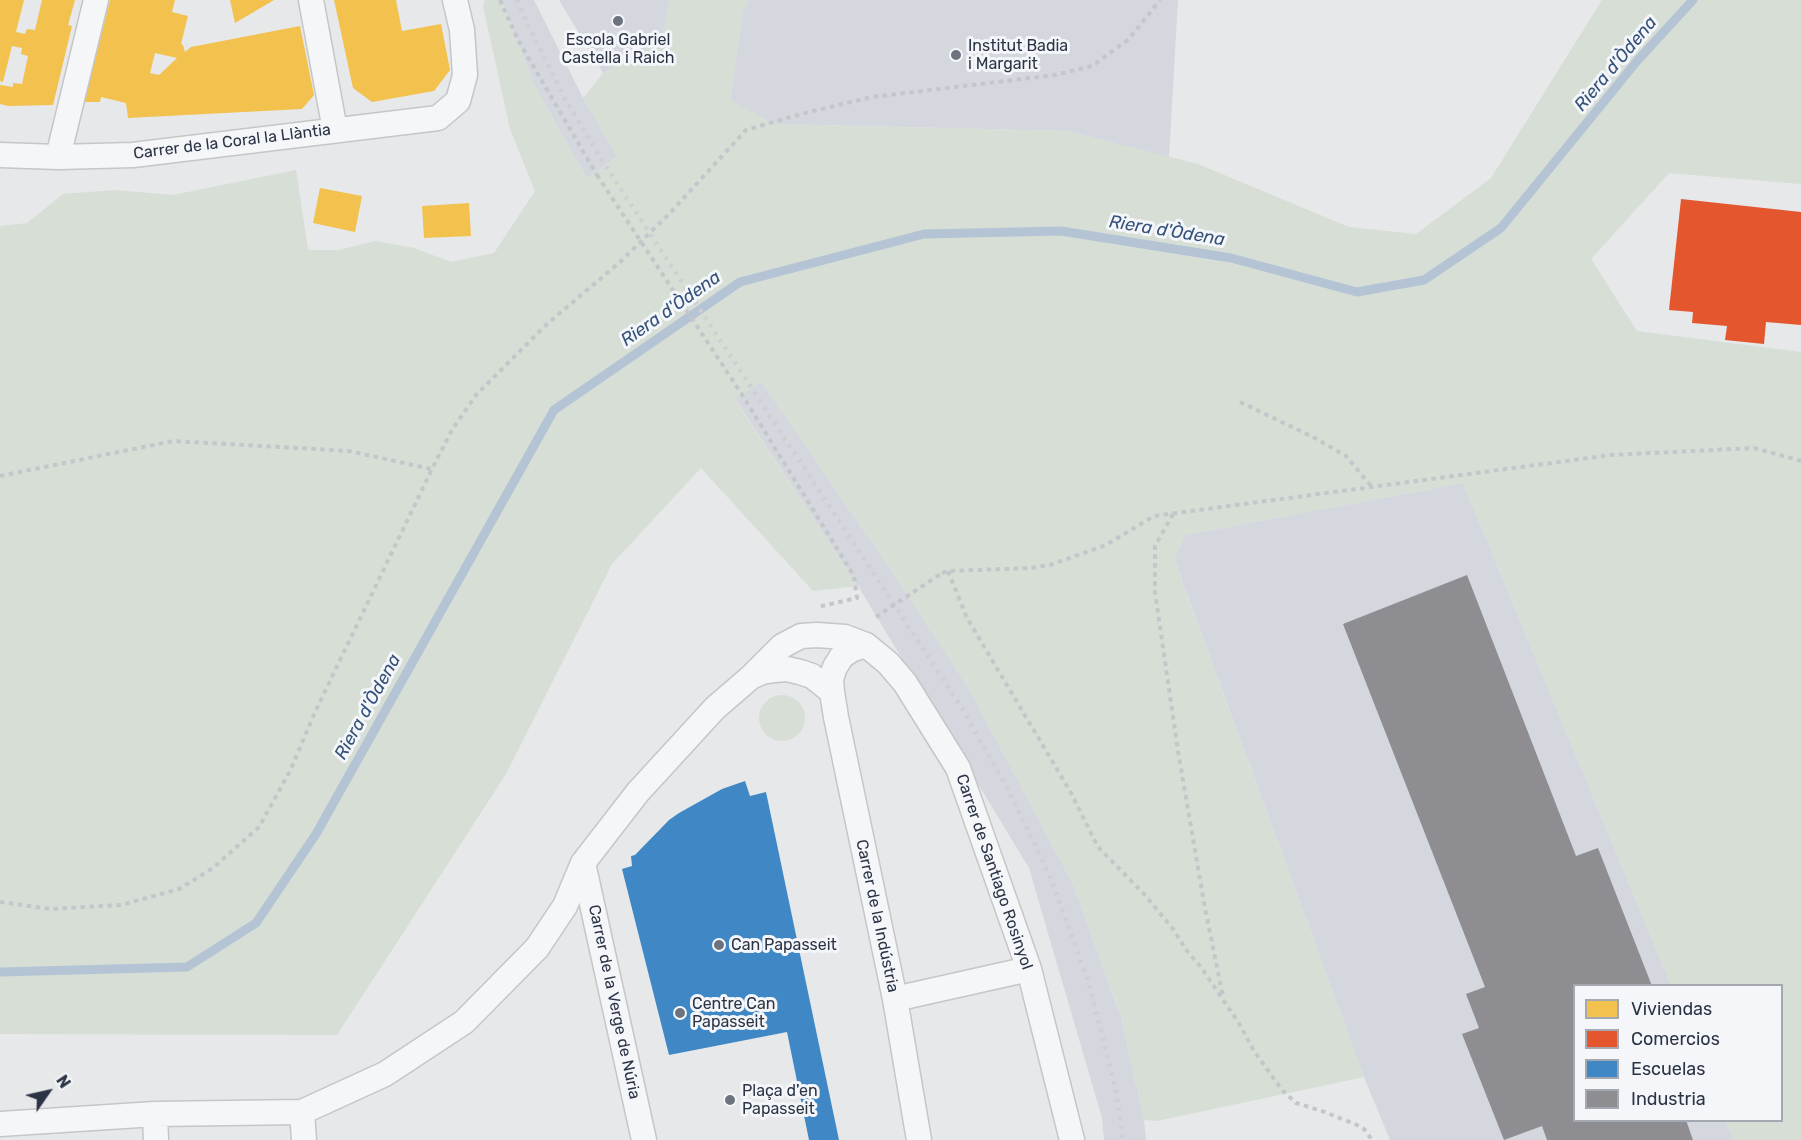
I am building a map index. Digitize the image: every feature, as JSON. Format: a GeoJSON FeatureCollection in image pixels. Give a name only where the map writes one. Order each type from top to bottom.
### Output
{"type":"FeatureCollection","features":[{"type":"Feature","properties":{"kind":"street"},"geometry":{"type":"LineString","coordinates":[[58,157],[96,0]]}},
{"type":"Feature","properties":{"kind":"street"},"geometry":{"type":"LineString","coordinates":[[311,0],[335,130]]}},
{"type":"Feature","properties":{"kind":"street","name":"Carrer de la Coral la Llàntia"},"geometry":{"type":"LineString","coordinates":[[0,155],[58,157],[132,154],[438,118],[458,101],[465,75],[462,30],[454,0]]}},
{"type":"Feature","properties":{"kind":"street","name":"Carrer de Santiago Rosinyol"},"geometry":{"type":"LineString","coordinates":[[302,1112],[385,1074],[464,1022],[537,948],[565,906],[583,863],[638,792],[715,708],[782,646],[801,636],[817,635],[845,637],[866,645],[888,663],[905,683],[958,768],[1029,969],[1072,1140]]}},
{"type":"Feature","properties":{"kind":"street","name":"Carrer de la Indústria"},"geometry":{"type":"LineString","coordinates":[[866,645],[842,656],[831,679],[832,692],[895,999],[919,1140]]}},
{"type":"Feature","properties":{"kind":"street"},"geometry":{"type":"LineString","coordinates":[[750,677],[762,672],[788,669],[812,676],[832,692]]}},
{"type":"Feature","properties":{"kind":"street","name":"Carrer de la Verge de Núria"},"geometry":{"type":"LineString","coordinates":[[583,863],[644,1140]]}},
{"type":"Feature","properties":{"kind":"street"},"geometry":{"type":"LineString","coordinates":[[895,999],[1029,969]]}},
{"type":"Feature","properties":{"kind":"street"},"geometry":{"type":"LineString","coordinates":[[0,1124],[154,1114],[302,1112],[304,1140]]}},
{"type":"Feature","properties":{"kind":"street"},"geometry":{"type":"LineString","coordinates":[[154,1114],[156,1140]]}},
{"type":"Feature","properties":{"kind":"path"},"geometry":{"type":"LineString","coordinates":[[500,0],[518,40],[597,176],[741,393],[854,576],[857,598],[807,609],[817,635]]}},
{"type":"Feature","properties":{"kind":"path"},"geometry":{"type":"LineString","coordinates":[[0,902],[51,909],[121,905],[179,889],[213,868],[259,827],[290,771],[316,710],[432,469],[452,430],[476,395],[547,324],[620,262],[746,130],[872,97],[1055,75],[1092,66],[1129,39],[1160,0]]}},
{"type":"Feature","properties":{"kind":"path"},"geometry":{"type":"LineString","coordinates":[[1240,402],[1313,437],[1346,456],[1371,486]]}},
{"type":"Feature","properties":{"kind":"path"},"geometry":{"type":"LineString","coordinates":[[0,476],[173,441],[349,451],[432,469]]}},
{"type":"Feature","properties":{"kind":"path"},"geometry":{"type":"LineString","coordinates":[[876,617],[942,573],[1014,570],[1050,565],[1106,545],[1154,516],[1611,455],[1754,448],[1801,461]]}},
{"type":"Feature","properties":{"kind":"path"},"geometry":{"type":"LineString","coordinates":[[1173,513],[1155,546],[1155,592],[1178,751],[1204,903],[1224,1001]]}},
{"type":"Feature","properties":{"kind":"path"},"geometry":{"type":"LineString","coordinates":[[948,571],[967,618],[1070,791],[1098,848],[1156,908],[1201,967],[1246,1034],[1254,1051],[1282,1090],[1296,1103],[1313,1107],[1357,1125],[1364,1129],[1371,1140]]}},
{"type":"Feature","properties":{"kind":"shaded area"},"geometry":{"type":"Polygon","coordinates":[[[485,0],[501,0],[536,88],[587,179],[617,156],[583,98],[603,73],[661,41],[670,0],[749,0],[743,9],[730,100],[775,124],[1067,131],[1198,164],[1349,227],[1416,234],[1491,178],[1602,0],[1801,0],[1801,184],[1669,173],[1591,259],[1637,331],[1801,352],[1801,1140],[1734,1140],[1726,1122],[1783,1122],[1783,984],[1671,984],[1463,483],[1185,535],[1174,560],[1364,1077],[1157,1121],[1144,1120],[1121,1016],[1073,884],[968,687],[761,381],[735,400],[858,586],[813,591],[701,468],[612,564],[506,774],[337,1035],[0,1034],[0,226],[27,223],[63,194],[115,190],[173,195],[296,170],[308,250],[339,250],[375,241],[414,248],[451,262],[494,253],[535,191],[510,129],[483,6],[485,0]]]}},
{"type":"Feature","properties":{"kind":"shaded area"},"geometry":{"type":"Polygon","coordinates":[[[501,0],[534,0],[583,98],[617,156],[587,179],[536,88],[501,0]]]}},
{"type":"Feature","properties":{"kind":"shaded area","name":"Escola Gabriel Castella i Raich"},"geometry":{"type":"Polygon","coordinates":[[[559,0],[670,0],[661,41],[603,73],[559,0]]]}},
{"type":"Feature","properties":{"kind":"shaded area","name":"Institut Badia i Margarit"},"geometry":{"type":"Polygon","coordinates":[[[749,0],[1178,0],[1169,157],[1067,131],[775,124],[730,101],[743,9],[749,0]]]}},
{"type":"Feature","properties":{"kind":"shaded area"},"geometry":{"type":"Polygon","coordinates":[[[761,381],[968,687],[1073,884],[1121,1017],[1144,1120],[1146,1140],[1104,1140],[1102,1118],[1029,868],[858,586],[735,399],[761,381]]]}},
{"type":"Feature","properties":{"kind":"shaded area"},"geometry":{"type":"Polygon","coordinates":[[[1463,483],[1671,984],[1573,984],[1573,1122],[1726,1122],[1734,1140],[1390,1140],[1364,1077],[1174,559],[1185,535],[1463,483]]]}},
{"type":"Feature","properties":{"kind":"shaded area"},"geometry":{"type":"Polygon","coordinates":[[[782,695],[798,702],[805,718],[798,734],[782,741],[766,734],[759,718],[766,702],[782,695]]]}},
{"type":"Feature","properties":{"kind":"building: Viviendas"},"geometry":{"type":"Polygon","coordinates":[[[0,0],[24,0],[16,32],[25,34],[27,29],[35,30],[42,0],[75,0],[68,25],[72,26],[53,105],[8,106],[0,104],[0,85],[13,87],[13,83],[22,84],[28,56],[21,54],[22,48],[12,46],[3,82],[0,81],[0,0]]]}},
{"type":"Feature","properties":{"kind":"building: Viviendas"},"geometry":{"type":"Polygon","coordinates":[[[110,0],[175,0],[172,12],[188,16],[181,44],[185,52],[191,47],[300,26],[314,95],[302,109],[128,118],[126,103],[101,97],[100,102],[84,102],[110,0]],[[155,53],[150,73],[159,75],[177,58],[155,53]]]}},
{"type":"Feature","properties":{"kind":"building: Viviendas"},"geometry":{"type":"Polygon","coordinates":[[[230,0],[274,0],[235,23],[230,0]]]}},
{"type":"Feature","properties":{"kind":"building: Viviendas"},"geometry":{"type":"Polygon","coordinates":[[[334,0],[396,0],[402,31],[441,24],[450,70],[434,91],[372,102],[353,88],[334,0]]]}},
{"type":"Feature","properties":{"kind":"building: Viviendas"},"geometry":{"type":"Polygon","coordinates":[[[320,188],[362,196],[355,232],[313,223],[320,188]]]}},
{"type":"Feature","properties":{"kind":"building: Viviendas"},"geometry":{"type":"Polygon","coordinates":[[[469,203],[471,236],[424,238],[422,206],[469,203]]]}},
{"type":"Feature","properties":{"kind":"building: Comercios"},"geometry":{"type":"Polygon","coordinates":[[[1681,199],[1801,212],[1801,325],[1766,322],[1764,344],[1725,340],[1727,326],[1692,323],[1693,312],[1669,310],[1681,199]]]}},
{"type":"Feature","properties":{"kind":"building: Escuelas","name":"Can Papasseit"},"geometry":{"type":"Polygon","coordinates":[[[745,781],[750,796],[766,792],[839,1140],[809,1140],[787,1032],[669,1055],[622,869],[632,866],[631,856],[635,855],[669,820],[722,789],[745,781]]]}},
{"type":"Feature","properties":{"kind":"building: Industria"},"geometry":{"type":"Polygon","coordinates":[[[1467,575],[1576,856],[1598,848],[1651,984],[1573,984],[1573,1122],[1687,1122],[1693,1140],[1547,1140],[1542,1126],[1504,1140],[1462,1034],[1479,1028],[1466,994],[1485,987],[1343,624],[1467,575]]]}},
{"type":"Feature","properties":{"kind":"waterway","name":"Riera d'Òdena"},"geometry":{"type":"LineString","coordinates":[[0,972],[187,967],[256,923],[316,834],[554,410],[740,282],[924,234],[1061,231],[1231,258],[1357,292],[1424,280],[1501,228],[1637,61],[1693,0]]}},
{"type":"Feature","properties":{"kind":"railway"},"geometry":{"type":"LineString","coordinates":[[517,0],[565,99],[605,165],[960,705],[1007,788],[1050,876],[1088,981],[1116,1090],[1123,1140]]}},
{"type":"Feature","properties":{"kind":"place","name":"Escola Gabriel Castella i Raich"},"geometry":{"type":"Point","coordinates":[618,21]}},
{"type":"Feature","properties":{"kind":"place","name":"Institut Badia i Margarit"},"geometry":{"type":"Point","coordinates":[956,55]}},
{"type":"Feature","properties":{"kind":"place","name":"Can Papasseit"},"geometry":{"type":"Point","coordinates":[719,945]}},
{"type":"Feature","properties":{"kind":"place","name":"Centre Can Papasseit"},"geometry":{"type":"Point","coordinates":[680,1013]}},
{"type":"Feature","properties":{"kind":"place","name":"Plaça d'en Papasseit"},"geometry":{"type":"Point","coordinates":[730,1100]}}]}
